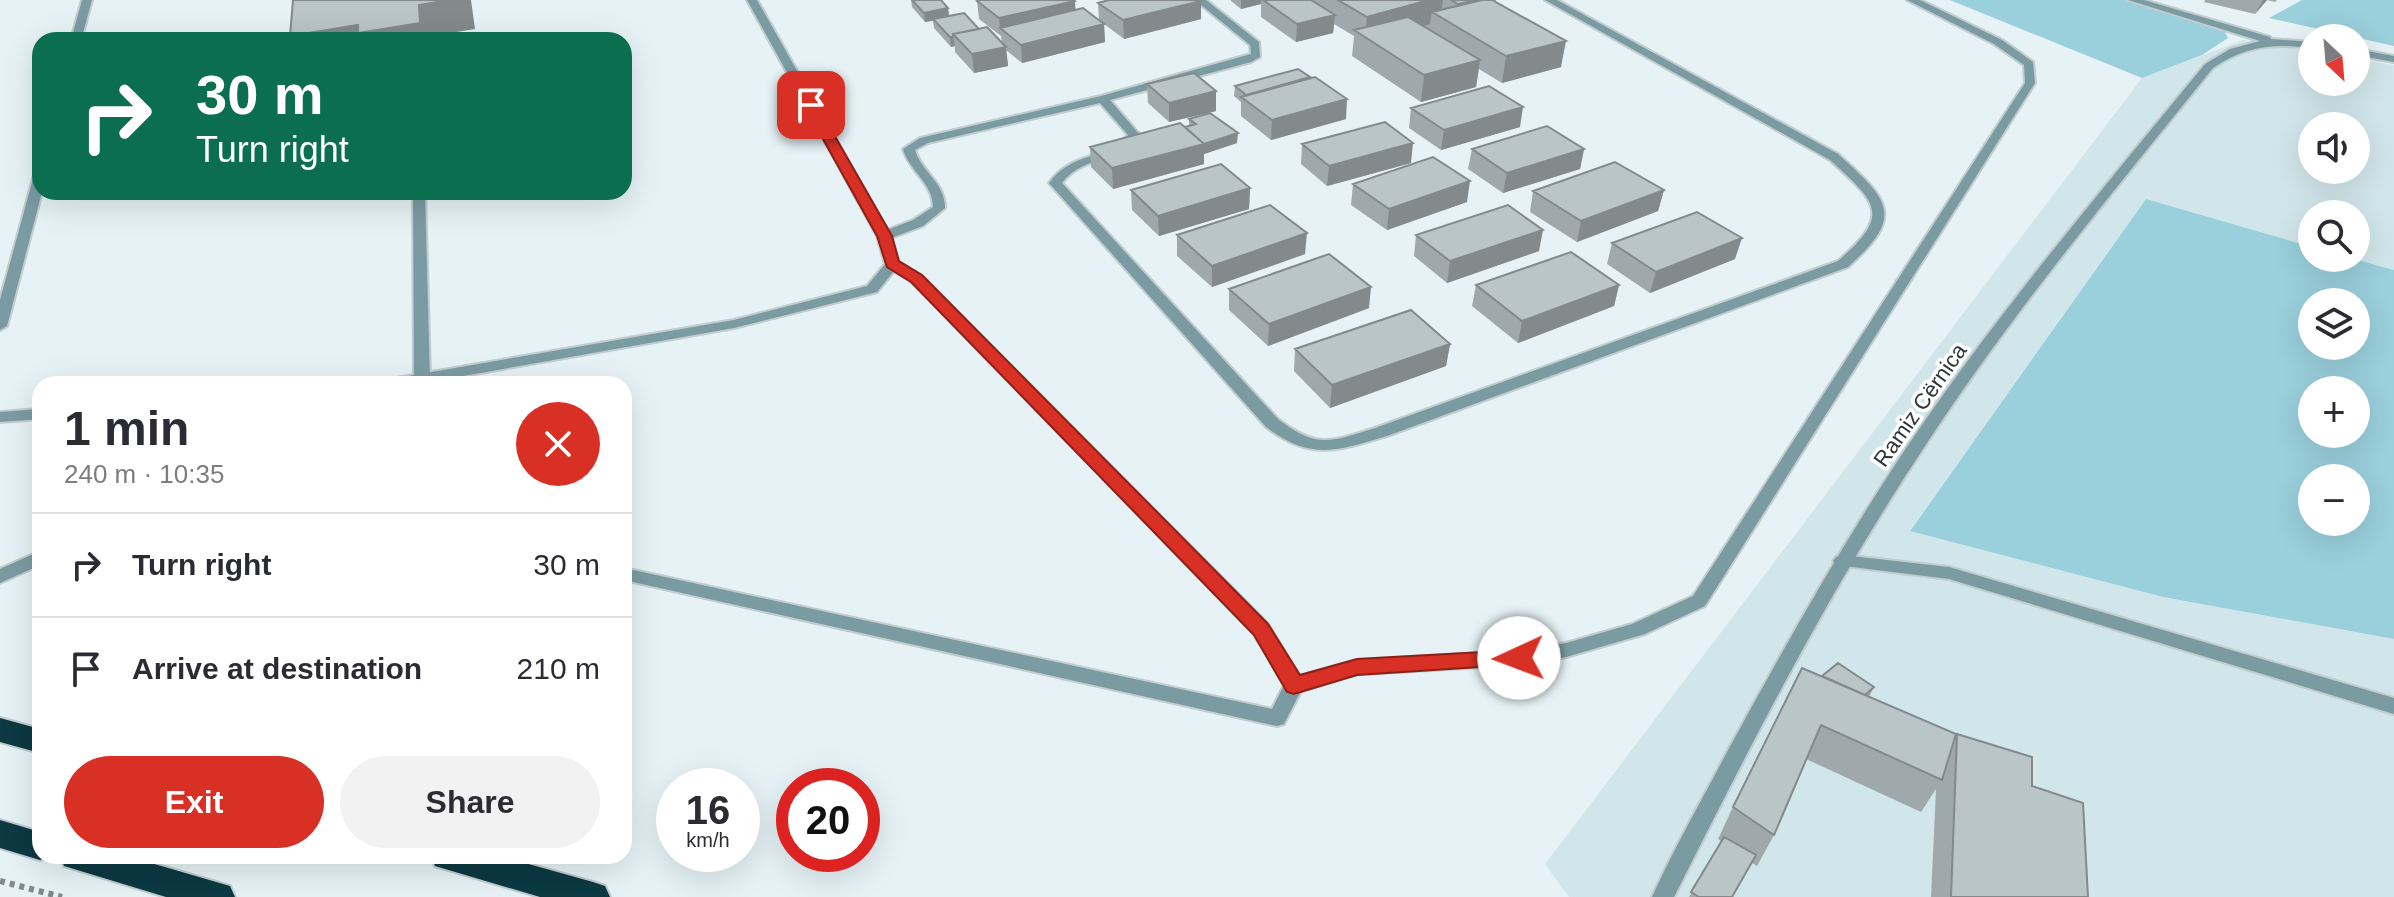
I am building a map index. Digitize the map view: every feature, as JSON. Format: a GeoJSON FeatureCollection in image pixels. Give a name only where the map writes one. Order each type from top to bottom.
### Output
{"type":"FeatureCollection","features":[{"type":"Feature","properties":{"kind":"highway"},"geometry":{"type":"LineString","coordinates":[[0,730],[32,739]]}},
{"type":"Feature","properties":{"kind":"highway"},"geometry":{"type":"LineString","coordinates":[[0,834],[32,844]]}},
{"type":"Feature","properties":{"kind":"highway"},"geometry":{"type":"LineString","coordinates":[[101,864],[199,895]]}},
{"type":"Feature","properties":{"kind":"highway"},"geometry":{"type":"LineString","coordinates":[[475,864],[593,897]]}},
{"type":"Feature","properties":{"kind":"street"},"geometry":{"type":"LineString","coordinates":[[78,32],[87,0]]}},
{"type":"Feature","properties":{"kind":"street"},"geometry":{"type":"LineString","coordinates":[[752,0],[884,236],[892,264],[917,279],[1261,629],[1294,685]]}},
{"type":"Feature","properties":{"kind":"street"},"geometry":{"type":"LineString","coordinates":[[884,236],[918,223],[939,208],[940,197],[935,185],[910,157],[909,149],[924,140],[1103,99],[1256,55],[1255,44],[1200,0]]}},
{"type":"Feature","properties":{"kind":"street"},"geometry":{"type":"LineString","coordinates":[[1103,99],[1134,135],[1118,149],[1061,171],[1055,183],[1272,423],[1296,443],[1332,447],[1381,432],[1843,264],[1876,230],[1878,207],[1867,188],[1834,157],[1550,0]]}},
{"type":"Feature","properties":{"kind":"street"},"geometry":{"type":"LineString","coordinates":[[632,576],[1277,718],[1294,685],[1357,667],[1519,658],[1566,650],[1638,629],[1699,601],[2030,83],[2029,64],[1998,42],[1912,0]]}},
{"type":"Feature","properties":{"kind":"street"},"geometry":{"type":"LineString","coordinates":[[2133,0],[2274,41]]}},
{"type":"Feature","properties":{"kind":"street","name":"Ramiz Cërnica"},"geometry":{"type":"LineString","coordinates":[[1663,897],[1842,561],[1921,438],[1998,331],[2202,75],[2226,53],[2255,42],[2298,44]]}},
{"type":"Feature","properties":{"kind":"street"},"geometry":{"type":"LineString","coordinates":[[2370,55],[2394,59]]}},
{"type":"Feature","properties":{"kind":"street"},"geometry":{"type":"LineString","coordinates":[[0,326],[33,200]]}},
{"type":"Feature","properties":{"kind":"street"},"geometry":{"type":"LineString","coordinates":[[419,200],[422,376]]}},
{"type":"Feature","properties":{"kind":"street"},"geometry":{"type":"LineString","coordinates":[[872,289],[892,264]]}},
{"type":"Feature","properties":{"kind":"street"},"geometry":{"type":"LineString","coordinates":[[434,376],[734,324],[917,279]]}},
{"type":"Feature","properties":{"kind":"street"},"geometry":{"type":"LineString","coordinates":[[0,417],[32,415]]}},
{"type":"Feature","properties":{"kind":"street"},"geometry":{"type":"LineString","coordinates":[[0,577],[32,561]]}},
{"type":"Feature","properties":{"kind":"street"},"geometry":{"type":"LineString","coordinates":[[1842,561],[1949,573],[2394,706]]}},
{"type":"Feature","properties":{"kind":"path"},"geometry":{"type":"LineString","coordinates":[[0,881],[62,897]]}},
{"type":"Feature","properties":{"kind":"shaded area"},"geometry":{"type":"Polygon","coordinates":[[[1950,0],[2126,0],[2221,25],[2228,38],[2202,55],[2142,78],[1950,0]]]}},
{"type":"Feature","properties":{"kind":"shaded area"},"geometry":{"type":"Polygon","coordinates":[[[2302,0],[2394,0],[2394,46],[2370,41],[2370,24],[2298,24],[2269,18],[2302,0]]]}},
{"type":"Feature","properties":{"kind":"shaded area"},"geometry":{"type":"Polygon","coordinates":[[[2243,40],[2298,49],[2298,96],[2370,96],[2370,61],[2394,65],[2394,270],[2370,263],[2370,200],[2298,200],[2298,243],[2146,199],[1910,530],[2163,597],[2394,639],[2394,897],[1569,897],[1545,864],[2142,78],[2243,40]]]}},
{"type":"Feature","properties":{"kind":"shaded area"},"geometry":{"type":"Polygon","coordinates":[[[2146,199],[2298,243],[2298,272],[2370,272],[2370,263],[2394,270],[2394,639],[2163,597],[1910,531],[2146,199]]]}},
{"type":"Feature","properties":{"kind":"building"},"geometry":{"type":"Polygon","coordinates":[[[293,0],[449,0],[419,5],[420,23],[364,32],[358,32],[358,25],[315,32],[290,32],[293,0]]]}},
{"type":"Feature","properties":{"kind":"building"},"geometry":{"type":"Polygon","coordinates":[[[912,0],[941,0],[948,8],[924,13],[912,0]]]}},
{"type":"Feature","properties":{"kind":"building"},"geometry":{"type":"Polygon","coordinates":[[[1109,0],[1201,1],[1123,20],[1098,3],[1109,0]]]}},
{"type":"Feature","properties":{"kind":"building"},"geometry":{"type":"Polygon","coordinates":[[[1263,0],[1311,0],[1335,15],[1297,24],[1263,0]]]}},
{"type":"Feature","properties":{"kind":"building"},"geometry":{"type":"Polygon","coordinates":[[[1338,0],[1429,0],[1367,17],[1338,0]]]}},
{"type":"Feature","properties":{"kind":"building"},"geometry":{"type":"Polygon","coordinates":[[[1451,0],[1477,0],[1458,4],[1451,0]]]}},
{"type":"Feature","properties":{"kind":"building"},"geometry":{"type":"Polygon","coordinates":[[[1492,0],[1566,41],[1506,56],[1432,12],[1492,0]]]}},
{"type":"Feature","properties":{"kind":"building"},"geometry":{"type":"Polygon","coordinates":[[[977,1],[1075,1],[999,18],[977,1]]]}},
{"type":"Feature","properties":{"kind":"building"},"geometry":{"type":"Polygon","coordinates":[[[1083,8],[1104,24],[1021,45],[1000,28],[1083,8]]]}},
{"type":"Feature","properties":{"kind":"building"},"geometry":{"type":"Polygon","coordinates":[[[964,13],[979,29],[950,37],[933,19],[964,13]]]}},
{"type":"Feature","properties":{"kind":"building"},"geometry":{"type":"Polygon","coordinates":[[[1408,17],[1480,60],[1424,75],[1354,30],[1408,17]]]}},
{"type":"Feature","properties":{"kind":"building"},"geometry":{"type":"Polygon","coordinates":[[[987,27],[1006,47],[972,54],[953,34],[987,27]]]}},
{"type":"Feature","properties":{"kind":"building"},"geometry":{"type":"Polygon","coordinates":[[[1298,69],[1310,77],[1246,95],[1235,86],[1298,69]]]}},
{"type":"Feature","properties":{"kind":"building"},"geometry":{"type":"Polygon","coordinates":[[[1194,73],[1216,91],[1169,103],[1147,84],[1194,73]]]}},
{"type":"Feature","properties":{"kind":"building"},"geometry":{"type":"Polygon","coordinates":[[[1315,77],[1347,99],[1272,120],[1241,97],[1315,77]]]}},
{"type":"Feature","properties":{"kind":"building"},"geometry":{"type":"Polygon","coordinates":[[[1489,86],[1523,107],[1444,130],[1411,108],[1489,86]]]}},
{"type":"Feature","properties":{"kind":"building"},"geometry":{"type":"Polygon","coordinates":[[[1210,113],[1238,133],[1204,144],[1185,127],[1196,124],[1189,119],[1210,113]]]}},
{"type":"Feature","properties":{"kind":"building"},"geometry":{"type":"Polygon","coordinates":[[[1385,122],[1413,143],[1329,166],[1302,144],[1385,122]]]}},
{"type":"Feature","properties":{"kind":"building"},"geometry":{"type":"Polygon","coordinates":[[[1180,123],[1204,144],[1112,168],[1090,147],[1180,123]]]}},
{"type":"Feature","properties":{"kind":"building"},"geometry":{"type":"Polygon","coordinates":[[[1547,126],[1584,149],[1507,173],[1472,149],[1547,126]]]}},
{"type":"Feature","properties":{"kind":"building"},"geometry":{"type":"Polygon","coordinates":[[[1433,157],[1470,181],[1389,209],[1353,184],[1433,157]]]}},
{"type":"Feature","properties":{"kind":"building"},"geometry":{"type":"Polygon","coordinates":[[[1615,162],[1664,190],[1581,221],[1533,191],[1615,162]]]}},
{"type":"Feature","properties":{"kind":"building"},"geometry":{"type":"Polygon","coordinates":[[[1221,164],[1250,188],[1158,216],[1131,190],[1221,164]]]}},
{"type":"Feature","properties":{"kind":"building"},"geometry":{"type":"Polygon","coordinates":[[[1270,205],[1307,233],[1212,266],[1177,235],[1270,205]]]}},
{"type":"Feature","properties":{"kind":"building"},"geometry":{"type":"Polygon","coordinates":[[[1508,205],[1543,230],[1450,261],[1416,235],[1508,205]]]}},
{"type":"Feature","properties":{"kind":"building"},"geometry":{"type":"Polygon","coordinates":[[[1697,212],[1742,238],[1656,272],[1612,243],[1697,212]]]}},
{"type":"Feature","properties":{"kind":"building"},"geometry":{"type":"Polygon","coordinates":[[[1571,252],[1619,285],[1522,321],[1476,285],[1571,252]]]}},
{"type":"Feature","properties":{"kind":"building"},"geometry":{"type":"Polygon","coordinates":[[[1329,254],[1371,287],[1269,324],[1229,289],[1329,254]]]}},
{"type":"Feature","properties":{"kind":"building"},"geometry":{"type":"Polygon","coordinates":[[[1411,310],[1450,344],[1332,385],[1295,349],[1411,310]]]}},
{"type":"Feature","properties":{"kind":"building"},"geometry":{"type":"Polygon","coordinates":[[[1838,663],[1874,687],[1865,695],[1822,676],[1838,663]]]}},
{"type":"Feature","properties":{"kind":"building"},"geometry":{"type":"Polygon","coordinates":[[[1802,668],[1956,734],[1942,780],[1821,725],[1774,835],[1733,807],[1802,668]]]}},
{"type":"Feature","properties":{"kind":"building"},"geometry":{"type":"Polygon","coordinates":[[[1957,734],[2032,757],[2032,786],[2083,803],[2088,897],[1951,897],[1957,734]]]}},
{"type":"Feature","properties":{"kind":"building"},"geometry":{"type":"Polygon","coordinates":[[[1724,837],[1756,855],[1732,897],[1699,897],[1691,892],[1724,837]]]}},
{"type":"Feature","properties":{"kind":"route"},"geometry":{"type":"LineString","coordinates":[[811,105],[884,236],[892,264],[917,279],[1261,629],[1294,685],[1357,667],[1519,658]]}}]}
